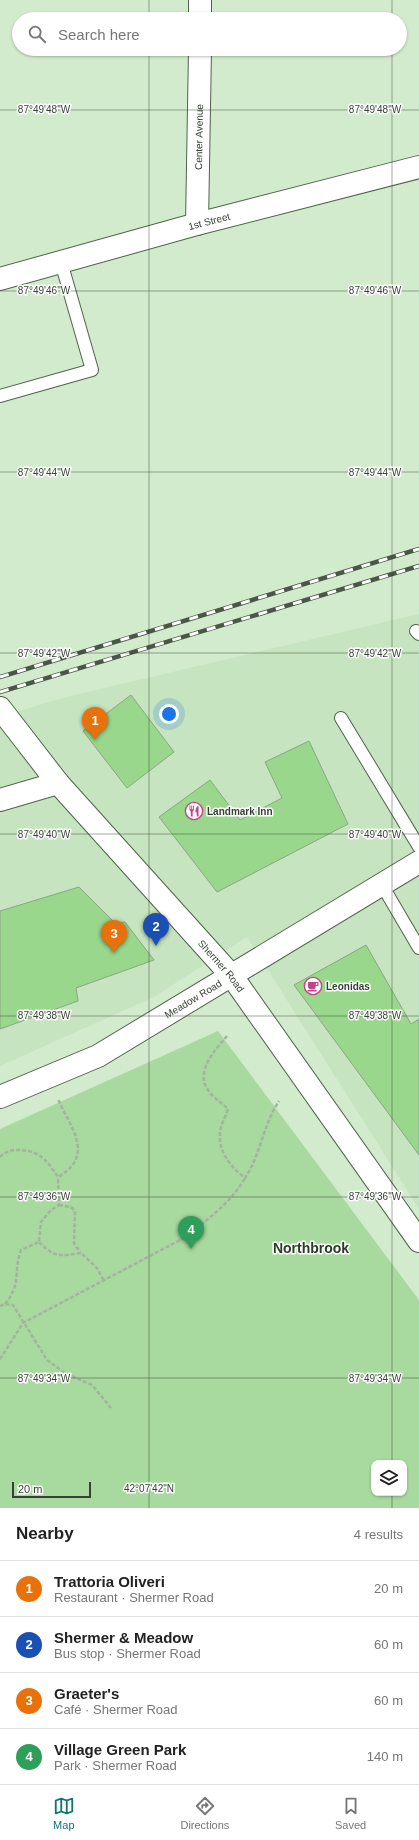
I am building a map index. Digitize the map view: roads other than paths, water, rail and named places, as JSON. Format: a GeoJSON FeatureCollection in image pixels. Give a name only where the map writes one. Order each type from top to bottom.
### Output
{"type":"FeatureCollection","features":[{"type":"Feature","properties":{"kind":"street"},"geometry":{"type":"LineString","coordinates":[[200,0],[200,12]]}},
{"type":"Feature","properties":{"kind":"street","name":"Center Avenue"},"geometry":{"type":"LineString","coordinates":[[197,224],[200,56]]}},
{"type":"Feature","properties":{"kind":"street","name":"1st Street"},"geometry":{"type":"LineString","coordinates":[[0,279],[197,224],[419,167]]}},
{"type":"Feature","properties":{"kind":"street","name":"Shermer Road"},"geometry":{"type":"LineString","coordinates":[[0,708],[58,783],[231,975],[419,1241]]}},
{"type":"Feature","properties":{"kind":"street"},"geometry":{"type":"LineString","coordinates":[[0,800],[58,783]]}},
{"type":"Feature","properties":{"kind":"street","name":"Meadow Road"},"geometry":{"type":"LineString","coordinates":[[0,1097],[98,1056],[419,862]]}},
{"type":"Feature","properties":{"kind":"lane"},"geometry":{"type":"LineString","coordinates":[[0,396],[92,370],[61,262]]}},
{"type":"Feature","properties":{"kind":"lane"},"geometry":{"type":"LineString","coordinates":[[342,718],[419,847]]}},
{"type":"Feature","properties":{"kind":"lane"},"geometry":{"type":"LineString","coordinates":[[382,885],[419,948]]}},
{"type":"Feature","properties":{"kind":"railway"},"geometry":{"type":"LineString","coordinates":[[0,677],[419,549]]}},
{"type":"Feature","properties":{"kind":"railway"},"geometry":{"type":"LineString","coordinates":[[0,692],[419,566]]}},
{"type":"Feature","properties":{"kind":"place","name":"Trattoria Oliveri"},"geometry":{"type":"Point","coordinates":[95,740]}},
{"type":"Feature","properties":{"kind":"place","name":"Landmark Inn"},"geometry":{"type":"Point","coordinates":[194,811]}},
{"type":"Feature","properties":{"kind":"place","name":"Shermer & Meadow"},"geometry":{"type":"Point","coordinates":[156,946]}},
{"type":"Feature","properties":{"kind":"place","name":"Graeter's"},"geometry":{"type":"Point","coordinates":[114,953]}},
{"type":"Feature","properties":{"kind":"place","name":"Leonidas"},"geometry":{"type":"Point","coordinates":[313,986]}},
{"type":"Feature","properties":{"kind":"place","name":"Village Green Park"},"geometry":{"type":"Point","coordinates":[191,1249]}},
{"type":"Feature","properties":{"kind":"district","name":"Northbrook"},"geometry":{"type":"Point","coordinates":[311,1248]}}]}
